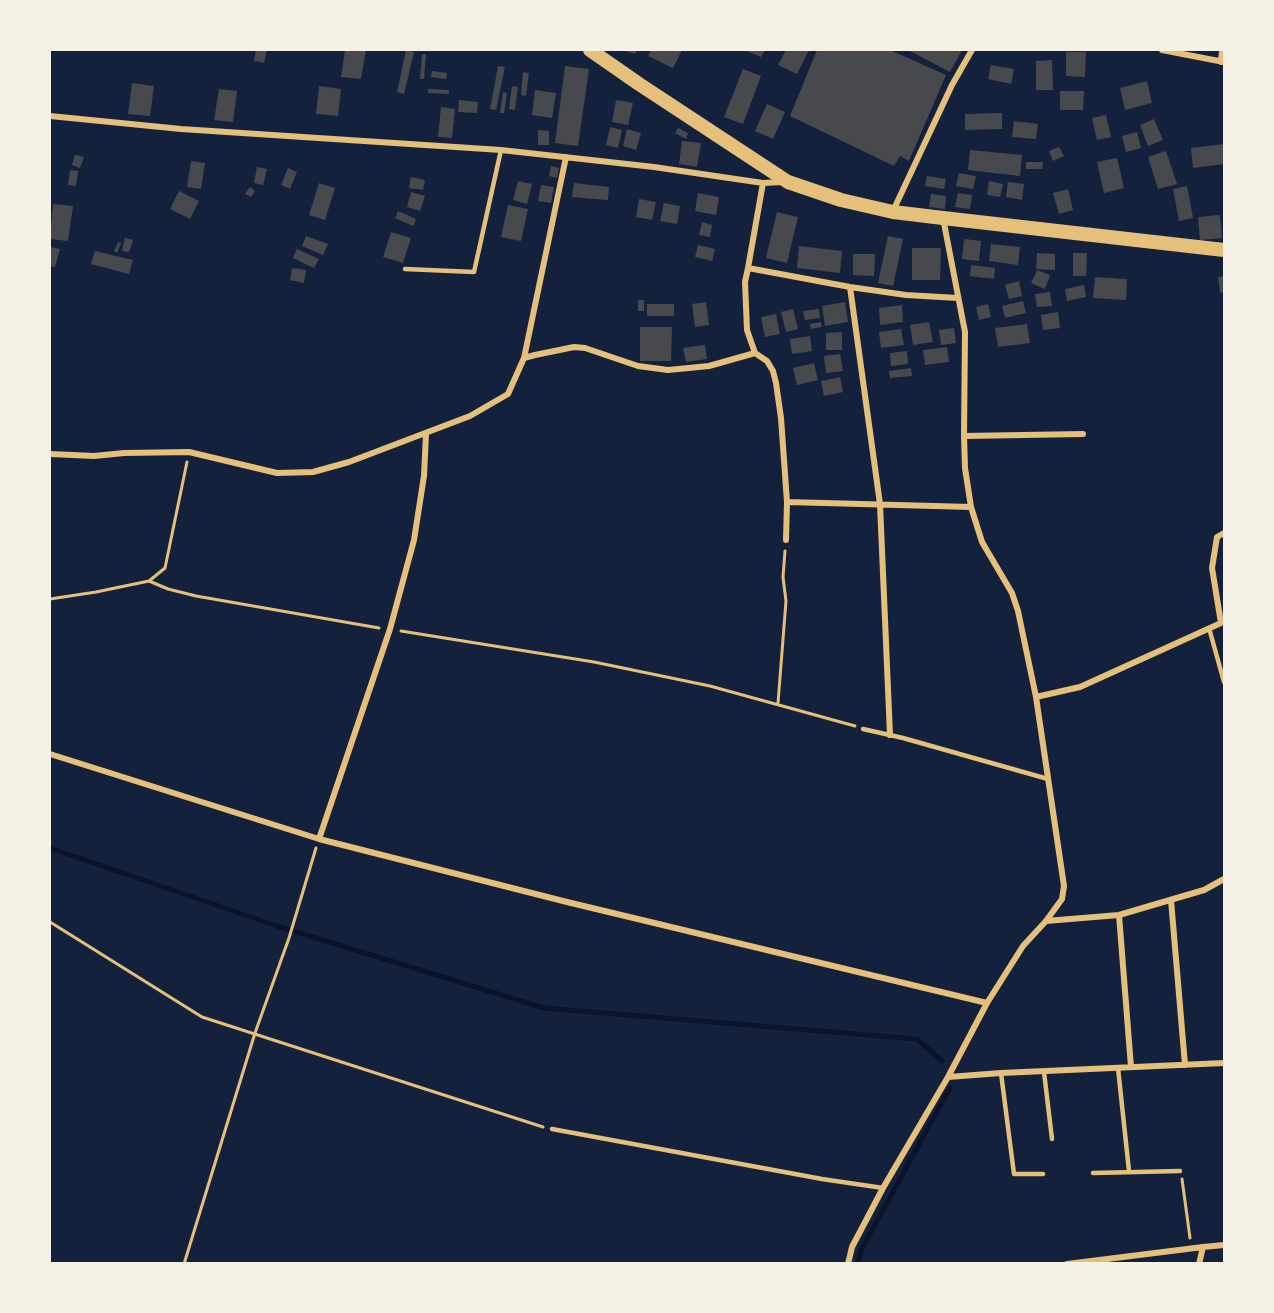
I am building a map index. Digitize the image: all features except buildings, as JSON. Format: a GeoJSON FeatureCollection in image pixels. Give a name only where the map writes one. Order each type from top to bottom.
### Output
{"type":"FeatureCollection","features":[{"type":"Feature","properties":{"kind":"main road"},"geometry":{"type":"LineString","coordinates":[[590,50],[788,182],[841,200],[893,212],[1224,250]]}},
{"type":"Feature","properties":{"kind":"street"},"geometry":{"type":"LineString","coordinates":[[893,212],[952,85],[972,50]]}},
{"type":"Feature","properties":{"kind":"street"},"geometry":{"type":"LineString","coordinates":[[1162,50],[1223,62],[1222,50]]}},
{"type":"Feature","properties":{"kind":"street"},"geometry":{"type":"LineString","coordinates":[[50,116],[181,129],[501,150],[654,167],[763,183],[788,182]]}},
{"type":"Feature","properties":{"kind":"street"},"geometry":{"type":"LineString","coordinates":[[50,454],[94,456],[189,452],[277,473],[313,472],[349,462],[470,416],[508,394],[524,358],[566,157]]}},
{"type":"Feature","properties":{"kind":"street"},"geometry":{"type":"LineString","coordinates":[[763,183],[745,282],[747,330],[755,352],[767,361],[773,370],[776,383],[787,502],[786,540]]}},
{"type":"Feature","properties":{"kind":"street"},"geometry":{"type":"LineString","coordinates":[[848,1263],[852,1247],[987,1004],[1023,946],[1062,899],[1064,886],[1036,697],[1018,611],[1012,593],[988,554],[976,527],[971,507],[963,436],[965,332],[943,218]]}},
{"type":"Feature","properties":{"kind":"street"},"geometry":{"type":"LineString","coordinates":[[748,268],[850,287],[906,295],[958,298]]}},
{"type":"Feature","properties":{"kind":"street"},"geometry":{"type":"LineString","coordinates":[[850,287],[880,504],[890,735]]}},
{"type":"Feature","properties":{"kind":"street"},"geometry":{"type":"LineString","coordinates":[[524,358],[573,347],[585,348],[638,366],[668,370],[709,366],[755,352]]}},
{"type":"Feature","properties":{"kind":"street"},"geometry":{"type":"LineString","coordinates":[[318,839],[390,630],[414,540],[424,477],[426,434]]}},
{"type":"Feature","properties":{"kind":"street"},"geometry":{"type":"LineString","coordinates":[[963,436],[1083,434]]}},
{"type":"Feature","properties":{"kind":"street"},"geometry":{"type":"LineString","coordinates":[[787,502],[971,507]]}},
{"type":"Feature","properties":{"kind":"street"},"geometry":{"type":"LineString","coordinates":[[1036,697],[1080,687],[1221,623],[1212,568],[1217,537],[1224,533]]}},
{"type":"Feature","properties":{"kind":"street"},"geometry":{"type":"LineString","coordinates":[[50,754],[318,839],[601,911],[987,1004]]}},
{"type":"Feature","properties":{"kind":"street"},"geometry":{"type":"LineString","coordinates":[[1046,921],[1119,915],[1204,890],[1224,879]]}},
{"type":"Feature","properties":{"kind":"street"},"geometry":{"type":"LineString","coordinates":[[1171,900],[1185,1065]]}},
{"type":"Feature","properties":{"kind":"street"},"geometry":{"type":"LineString","coordinates":[[1119,915],[1131,1067]]}},
{"type":"Feature","properties":{"kind":"street"},"geometry":{"type":"LineString","coordinates":[[948,1077],[1224,1063]]}},
{"type":"Feature","properties":{"kind":"street"},"geometry":{"type":"LineString","coordinates":[[1067,1263],[1224,1245]]}},
{"type":"Feature","properties":{"kind":"street"},"geometry":{"type":"LineString","coordinates":[[1199,1263],[1203,1247]]}},
{"type":"Feature","properties":{"kind":"lane"},"geometry":{"type":"LineString","coordinates":[[405,269],[474,272],[501,150]]}},
{"type":"Feature","properties":{"kind":"lane"},"geometry":{"type":"LineString","coordinates":[[1209,628],[1224,682]]}},
{"type":"Feature","properties":{"kind":"lane"},"geometry":{"type":"LineString","coordinates":[[863,729],[1049,779]]}},
{"type":"Feature","properties":{"kind":"lane"},"geometry":{"type":"LineString","coordinates":[[1118,1068],[1129,1171]]}},
{"type":"Feature","properties":{"kind":"lane"},"geometry":{"type":"LineString","coordinates":[[1044,1072],[1052,1139]]}},
{"type":"Feature","properties":{"kind":"lane"},"geometry":{"type":"LineString","coordinates":[[1001,1073],[1014,1174],[1043,1174]]}},
{"type":"Feature","properties":{"kind":"lane"},"geometry":{"type":"LineString","coordinates":[[552,1129],[822,1179],[884,1188]]}},
{"type":"Feature","properties":{"kind":"lane"},"geometry":{"type":"LineString","coordinates":[[1093,1173],[1180,1171]]}},
{"type":"Feature","properties":{"kind":"path"},"geometry":{"type":"LineString","coordinates":[[50,599],[150,580],[165,568],[189,452]]}},
{"type":"Feature","properties":{"kind":"path"},"geometry":{"type":"LineString","coordinates":[[778,704],[786,601],[783,577],[786,540]]}},
{"type":"Feature","properties":{"kind":"path"},"geometry":{"type":"LineString","coordinates":[[150,580],[168,589],[196,596],[390,630],[594,662],[710,686],[863,729]]}},
{"type":"Feature","properties":{"kind":"path"},"geometry":{"type":"LineString","coordinates":[[184,1263],[255,1033],[289,938],[318,839]]}},
{"type":"Feature","properties":{"kind":"path"},"geometry":{"type":"LineString","coordinates":[[50,922],[202,1017],[552,1129]]}},
{"type":"Feature","properties":{"kind":"path"},"geometry":{"type":"LineString","coordinates":[[1180,1171],[1192,1248]]}},
{"type":"Feature","properties":{"kind":"waterway"},"geometry":{"type":"LineString","coordinates":[[50,848],[277,926],[544,1008],[917,1039],[942,1061]]}},
{"type":"Feature","properties":{"kind":"waterway"},"geometry":{"type":"LineString","coordinates":[[858,1264],[861,1250],[950,1088]]}}]}
